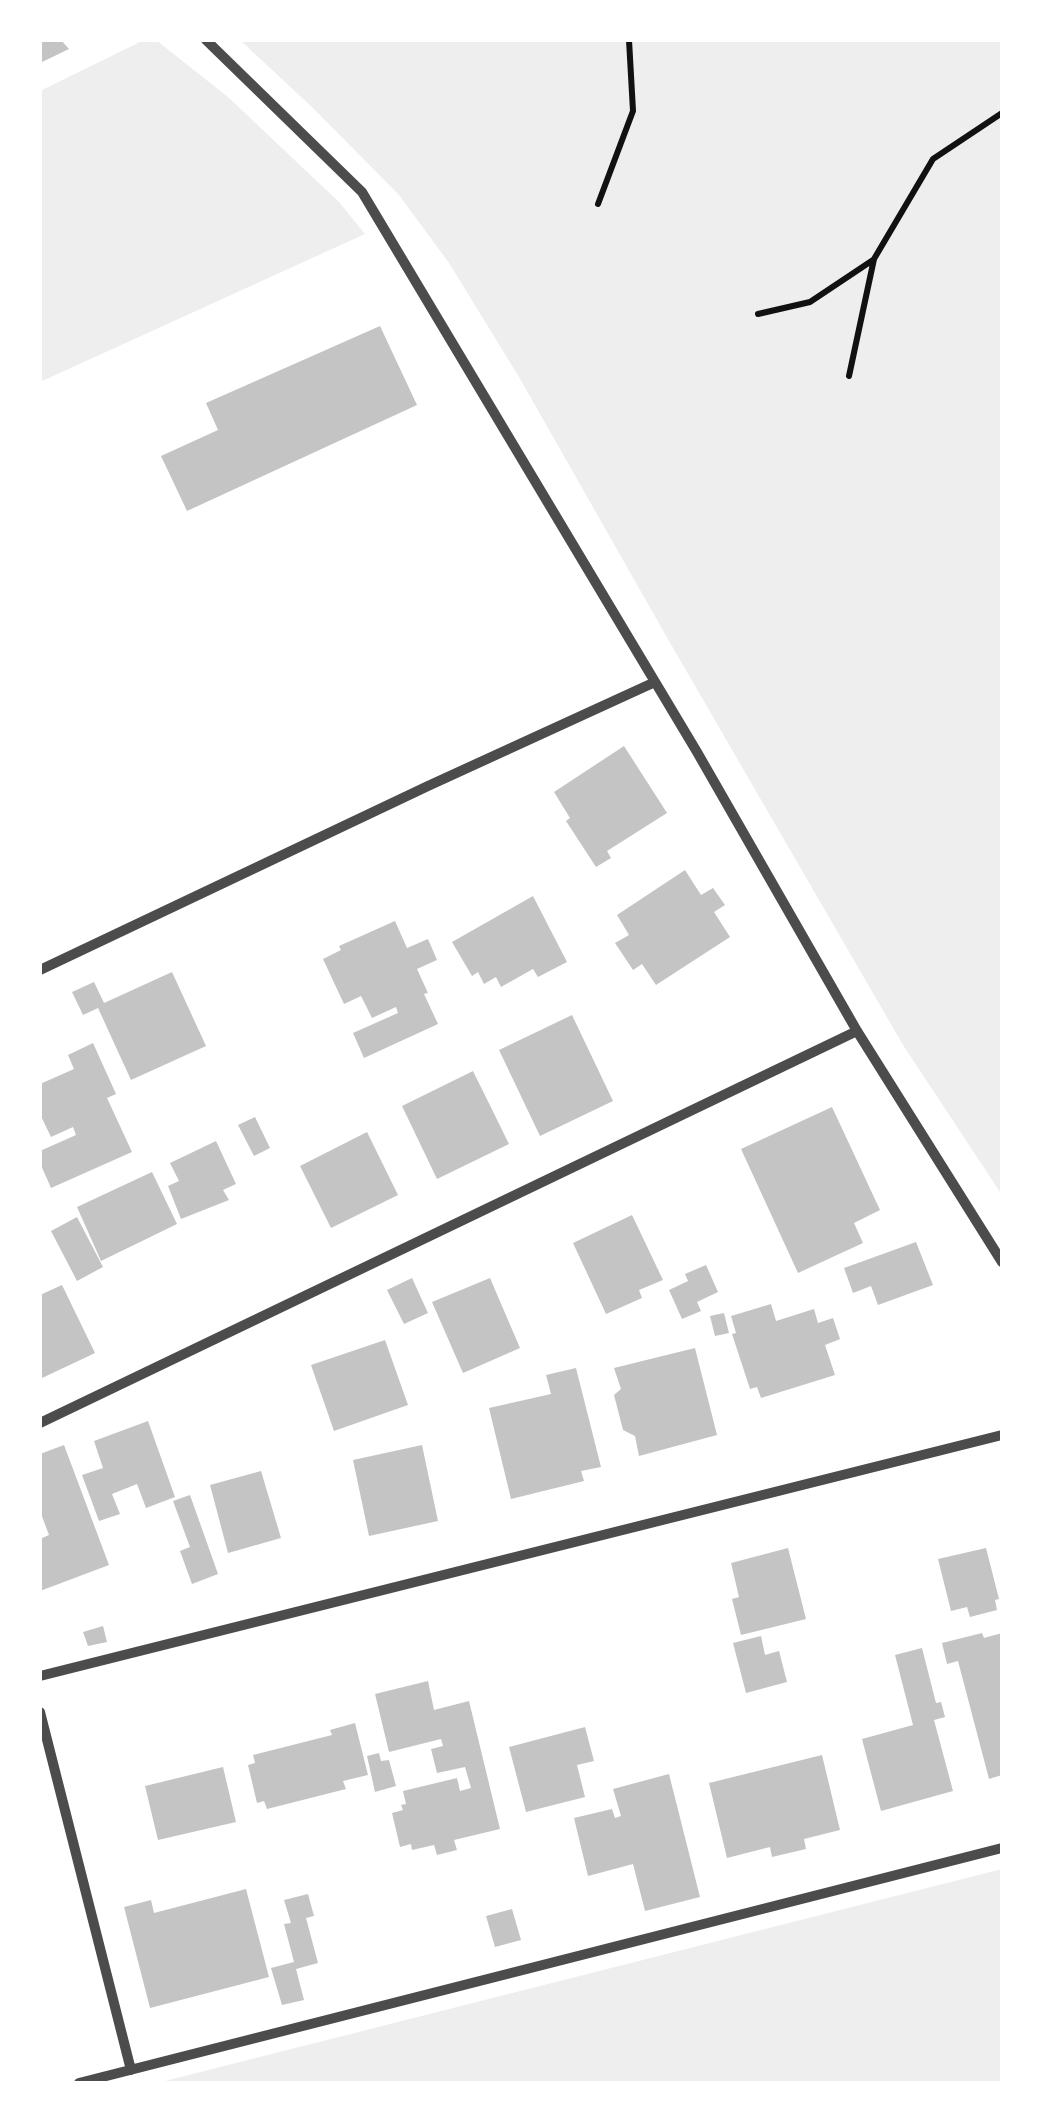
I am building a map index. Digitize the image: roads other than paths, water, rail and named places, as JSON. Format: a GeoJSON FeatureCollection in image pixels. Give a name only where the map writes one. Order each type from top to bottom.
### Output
{"type":"FeatureCollection","features":[{"type":"Feature","properties":{"kind":"street"},"geometry":{"type":"LineString","coordinates":[[206,40],[362,192],[655,682],[857,1031],[1002,1262]]}},
{"type":"Feature","properties":{"kind":"street"},"geometry":{"type":"LineString","coordinates":[[40,970],[655,682]]}},
{"type":"Feature","properties":{"kind":"street"},"geometry":{"type":"LineString","coordinates":[[40,1423],[857,1031]]}},
{"type":"Feature","properties":{"kind":"street"},"geometry":{"type":"LineString","coordinates":[[40,1676],[1002,1434]]}},
{"type":"Feature","properties":{"kind":"street"},"geometry":{"type":"LineString","coordinates":[[40,1712],[131,2070]]}},
{"type":"Feature","properties":{"kind":"street"},"geometry":{"type":"LineString","coordinates":[[79,2083],[1002,1848]]}}]}
